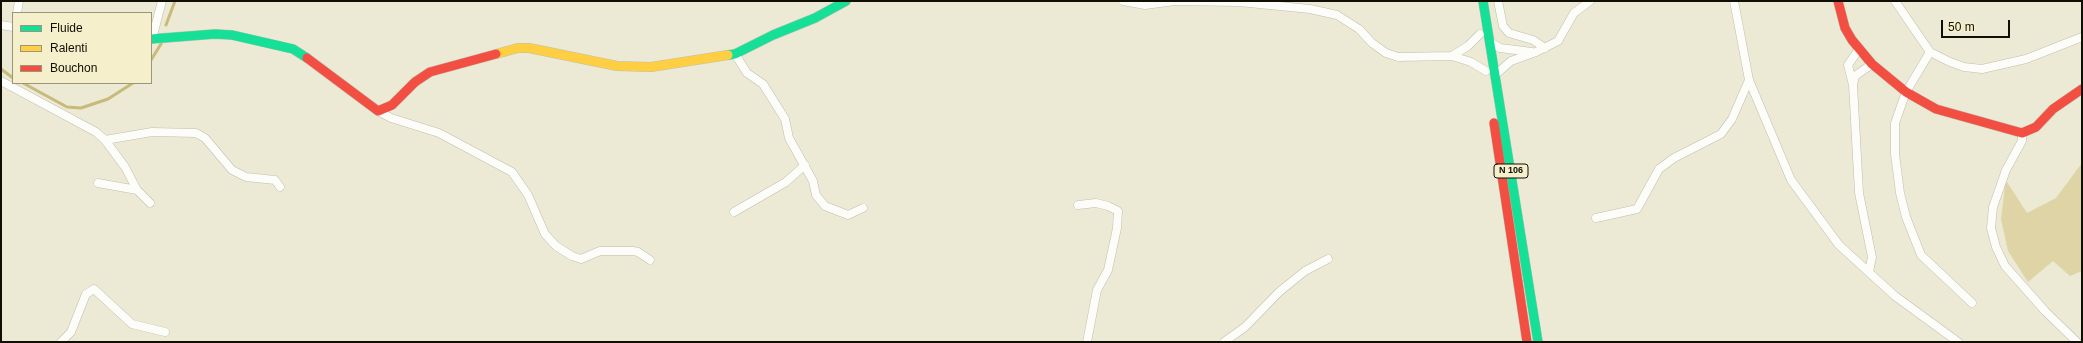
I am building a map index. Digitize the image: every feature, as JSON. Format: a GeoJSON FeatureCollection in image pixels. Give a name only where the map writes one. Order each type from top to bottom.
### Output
{"type":"FeatureCollection","features":[{"type":"Feature","properties":{"kind":"street"},"geometry":{"type":"LineString","coordinates":[[17,12],[19,1]]}},
{"type":"Feature","properties":{"kind":"street"},"geometry":{"type":"LineString","coordinates":[[152,36],[162,1]]}},
{"type":"Feature","properties":{"kind":"street"},"geometry":{"type":"LineString","coordinates":[[378,111],[392,104],[415,82],[430,72],[518,48],[529,48],[617,66],[651,67],[735,54],[773,35],[815,18],[846,1]]}},
{"type":"Feature","properties":{"kind":"street"},"geometry":{"type":"LineString","coordinates":[[1123,1],[1145,5],[1175,1],[1239,2],[1310,9],[1337,15],[1360,29],[1372,43],[1386,54],[1398,57],[1452,56],[1471,62],[1486,71]]}},
{"type":"Feature","properties":{"kind":"street","name":"N 106"},"geometry":{"type":"LineString","coordinates":[[1474,1],[1527,342]]}},
{"type":"Feature","properties":{"kind":"street","name":"N 106"},"geometry":{"type":"LineString","coordinates":[[1483,1],[1538,342]]}},
{"type":"Feature","properties":{"kind":"street"},"geometry":{"type":"LineString","coordinates":[[1498,1],[1503,26],[1509,33],[1533,40],[1545,48]]}},
{"type":"Feature","properties":{"kind":"street"},"geometry":{"type":"LineString","coordinates":[[1495,75],[1510,61],[1536,52],[1558,41],[1574,13],[1590,1]]}},
{"type":"Feature","properties":{"kind":"street"},"geometry":{"type":"LineString","coordinates":[[1734,1],[1749,80],[1791,180],[1839,245],[1895,296],[1958,342]]}},
{"type":"Feature","properties":{"kind":"street"},"geometry":{"type":"LineString","coordinates":[[1838,1],[1845,28],[1859,49],[1872,64],[1906,92],[1936,108],[2010,131],[2022,133],[2028,132],[2036,127],[2053,109],[2082,89]]}},
{"type":"Feature","properties":{"kind":"street"},"geometry":{"type":"LineString","coordinates":[[1895,1],[1930,52],[1964,67],[1982,69],[2026,59],[2082,36]]}},
{"type":"Feature","properties":{"kind":"street"},"geometry":{"type":"LineString","coordinates":[[1,25],[12,27]]}},
{"type":"Feature","properties":{"kind":"street"},"geometry":{"type":"LineString","coordinates":[[152,39],[215,34],[232,35],[293,49],[324,68],[378,111],[391,118],[439,133],[512,172],[528,194],[545,234],[556,246],[572,256],[581,259],[600,251],[638,252],[650,260]]}},
{"type":"Feature","properties":{"kind":"street"},"geometry":{"type":"LineString","coordinates":[[1452,56],[1468,46],[1480,34]]}},
{"type":"Feature","properties":{"kind":"street"},"geometry":{"type":"LineString","coordinates":[[1490,42],[1500,48],[1536,52]]}},
{"type":"Feature","properties":{"kind":"street"},"geometry":{"type":"LineString","coordinates":[[1859,49],[1848,65],[1853,85],[1859,192],[1872,257],[1869,272]]}},
{"type":"Feature","properties":{"kind":"street"},"geometry":{"type":"LineString","coordinates":[[1930,52],[1906,92],[1895,123],[1895,154],[1900,193],[1906,217],[1921,255],[1972,304]]}},
{"type":"Feature","properties":{"kind":"street"},"geometry":{"type":"LineString","coordinates":[[735,54],[747,73],[763,84],[785,119],[789,138],[813,181],[816,195],[825,206],[848,215],[863,208]]}},
{"type":"Feature","properties":{"kind":"street"},"geometry":{"type":"LineString","coordinates":[[1853,85],[1855,76],[1872,64]]}},
{"type":"Feature","properties":{"kind":"street"},"geometry":{"type":"LineString","coordinates":[[1596,218],[1637,209],[1659,169],[1674,158],[1721,134],[1732,119],[1749,80]]}},
{"type":"Feature","properties":{"kind":"street"},"geometry":{"type":"LineString","coordinates":[[1,81],[96,132],[105,140],[125,167],[137,190],[150,204]]}},
{"type":"Feature","properties":{"kind":"street"},"geometry":{"type":"LineString","coordinates":[[105,140],[152,132],[196,133],[205,138],[232,170],[246,177],[275,180],[280,187]]}},
{"type":"Feature","properties":{"kind":"street"},"geometry":{"type":"LineString","coordinates":[[2022,133],[2022,141],[2006,170],[1993,207],[1991,228],[1996,247],[2005,266],[2045,311],[2077,342]]}},
{"type":"Feature","properties":{"kind":"street"},"geometry":{"type":"LineString","coordinates":[[734,212],[786,182],[805,165]]}},
{"type":"Feature","properties":{"kind":"street"},"geometry":{"type":"LineString","coordinates":[[98,183],[137,190]]}},
{"type":"Feature","properties":{"kind":"street"},"geometry":{"type":"LineString","coordinates":[[1078,205],[1096,203],[1108,206],[1118,211],[1117,228],[1108,270],[1096,290],[1087,342]]}},
{"type":"Feature","properties":{"kind":"street"},"geometry":{"type":"LineString","coordinates":[[1224,342],[1245,327],[1279,292],[1305,271],[1328,259]]}},
{"type":"Feature","properties":{"kind":"street"},"geometry":{"type":"LineString","coordinates":[[61,342],[72,332],[86,294],[94,289],[132,324],[165,332]]}},
{"type":"Feature","properties":{"kind":"shaded area"},"geometry":{"type":"Polygon","coordinates":[[[2082,163],[2082,271],[2070,276],[2053,261],[2028,282],[2008,251],[2001,219],[2005,186],[2007,182],[2027,213],[2056,198],[2082,163]]]}},
{"type":"Feature","properties":{"kind":"waterway"},"geometry":{"type":"LineString","coordinates":[[166,25],[175,1]]}},
{"type":"Feature","properties":{"kind":"waterway"},"geometry":{"type":"LineString","coordinates":[[152,58],[161,44]]}},
{"type":"Feature","properties":{"kind":"waterway"},"geometry":{"type":"LineString","coordinates":[[1,69],[12,77]]}},
{"type":"Feature","properties":{"kind":"waterway"},"geometry":{"type":"LineString","coordinates":[[25,84],[67,107],[81,108],[108,99],[131,84]]}},
{"type":"Feature","properties":{"kind":"traffic: fast"},"geometry":{"type":"LineString","coordinates":[[728,55],[735,54],[773,35],[815,18],[846,1]]}},
{"type":"Feature","properties":{"kind":"traffic: fast"},"geometry":{"type":"LineString","coordinates":[[1483,1],[1538,342]]}},
{"type":"Feature","properties":{"kind":"traffic: fast"},"geometry":{"type":"LineString","coordinates":[[152,39],[215,34],[232,35],[293,49],[307,58]]}},
{"type":"Feature","properties":{"kind":"traffic: slow"},"geometry":{"type":"LineString","coordinates":[[496,54],[518,48],[529,48],[617,66],[651,67],[728,55]]}},
{"type":"Feature","properties":{"kind":"traffic: jam"},"geometry":{"type":"LineString","coordinates":[[1838,1],[1845,28],[1852,40],[1872,64],[1906,92],[1936,109],[2022,133],[2036,127],[2053,109],[2082,89]]}},
{"type":"Feature","properties":{"kind":"traffic: jam"},"geometry":{"type":"LineString","coordinates":[[307,58],[378,111],[392,105],[415,82],[430,72],[496,54]]}},
{"type":"Feature","properties":{"kind":"traffic: jam"},"geometry":{"type":"LineString","coordinates":[[1494,123],[1527,342]]}}]}
